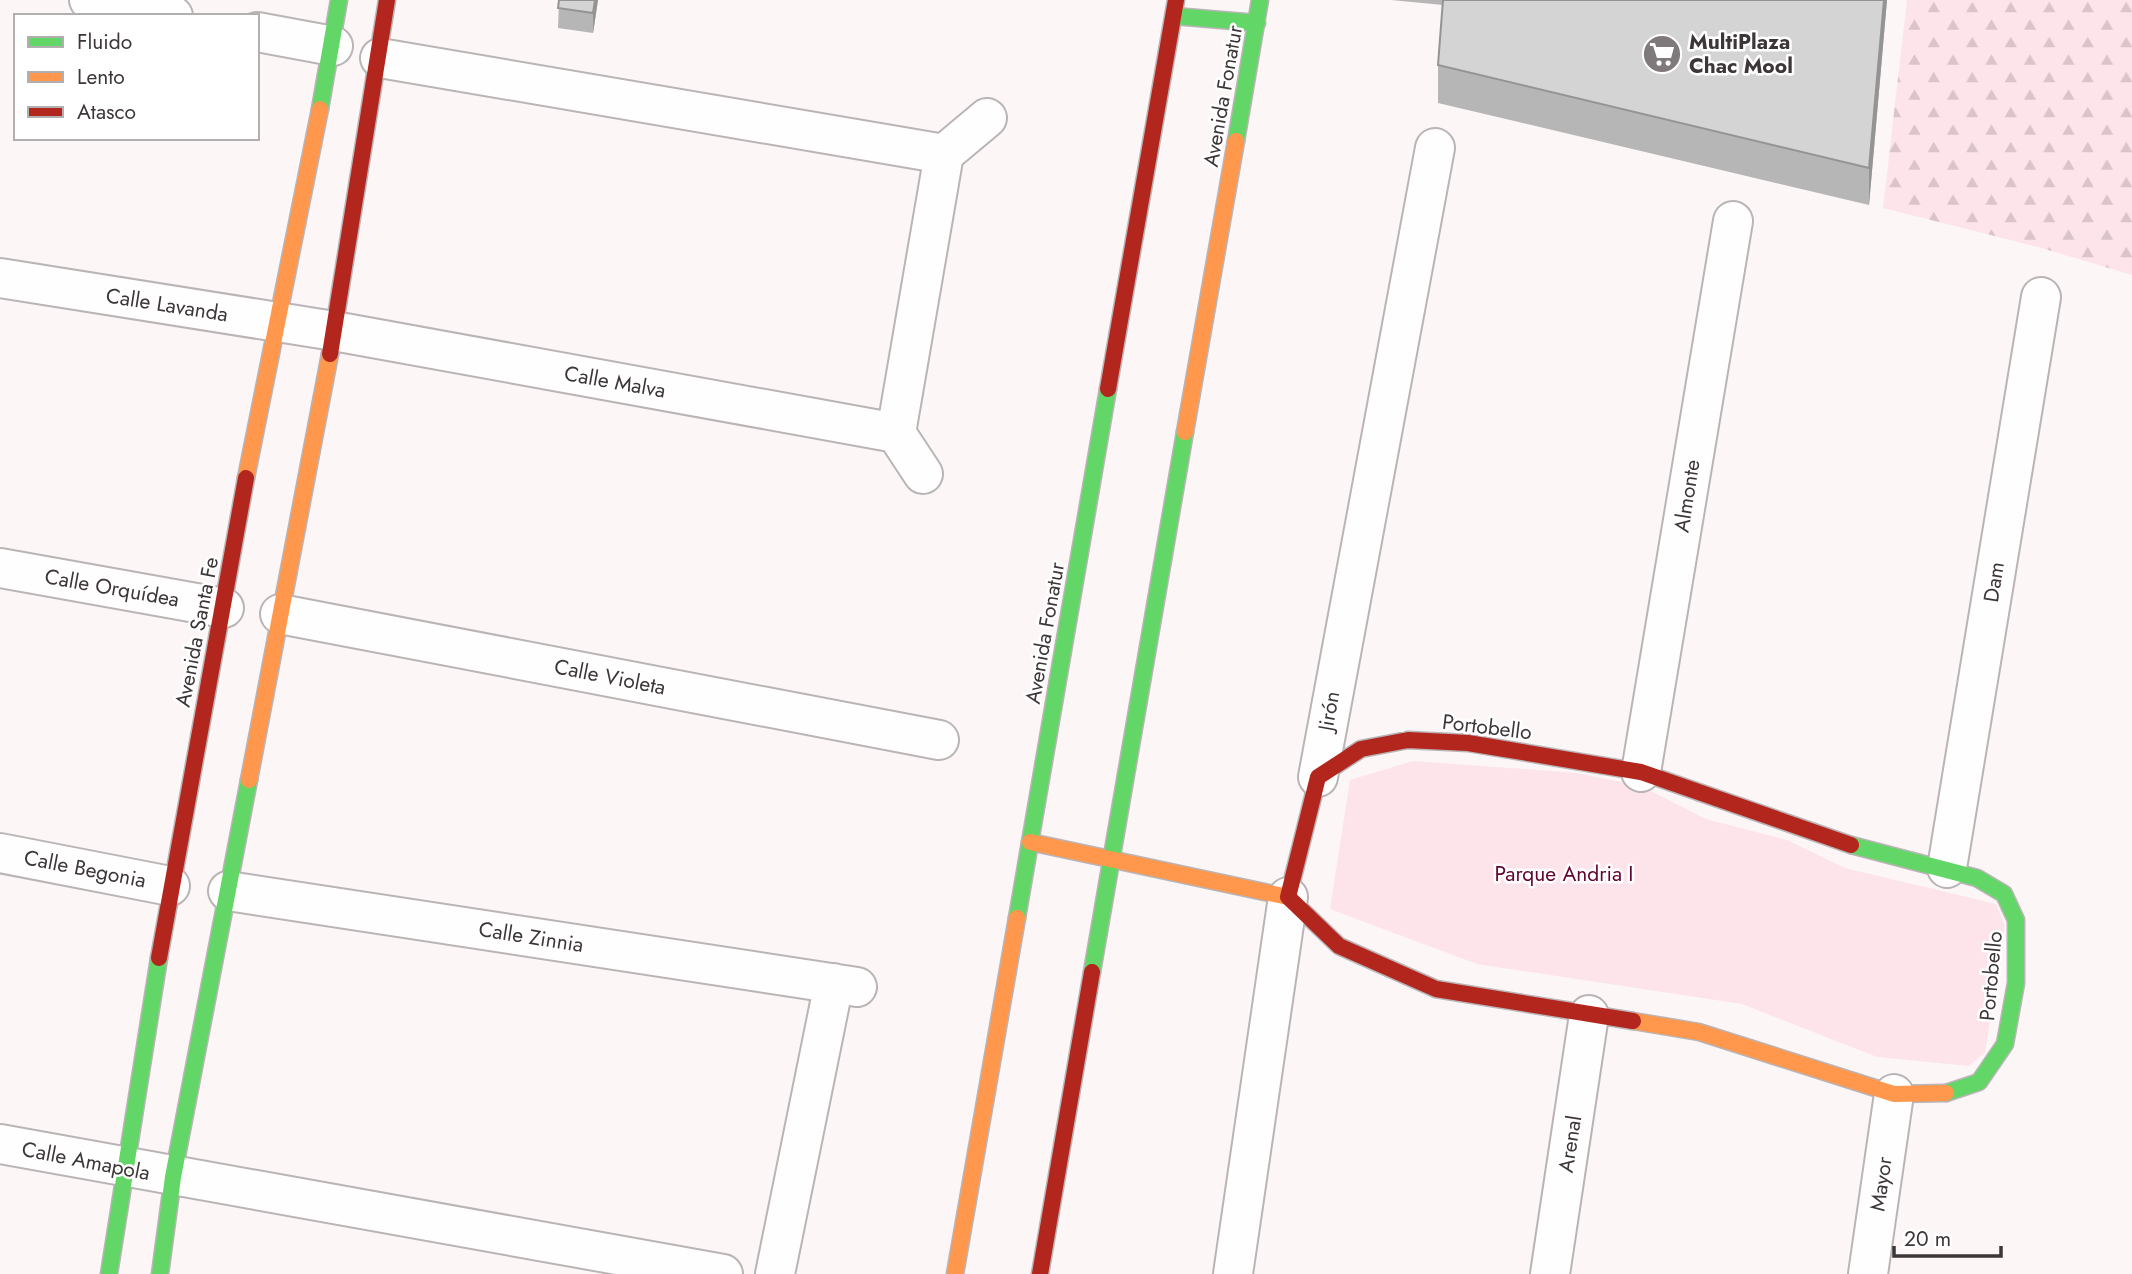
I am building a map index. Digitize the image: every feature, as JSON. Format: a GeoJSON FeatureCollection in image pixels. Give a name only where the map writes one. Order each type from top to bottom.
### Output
{"type":"FeatureCollection","features":[{"type":"Feature","properties":{"kind":"street"},"geometry":{"type":"LineString","coordinates":[[89,0],[162,14]]}},
{"type":"Feature","properties":{"kind":"street","name":"Avenida Santa Fe"},"geometry":{"type":"LineString","coordinates":[[109,1274],[170,886],[275,322],[333,46],[339,0]]}},
{"type":"Feature","properties":{"kind":"street"},"geometry":{"type":"LineString","coordinates":[[159,1274],[173,1177],[334,331],[380,58],[387,0]]}},
{"type":"Feature","properties":{"kind":"street","name":"Avenida Fonatur"},"geometry":{"type":"LineString","coordinates":[[1040,1274],[1260,0]]}},
{"type":"Feature","properties":{"kind":"street"},"geometry":{"type":"LineString","coordinates":[[1175,8],[1257,23]]}},
{"type":"Feature","properties":{"kind":"street","name":"Avenida Fonatur"},"geometry":{"type":"LineString","coordinates":[[955,1274],[1175,8]]}},
{"type":"Feature","properties":{"kind":"street"},"geometry":{"type":"LineString","coordinates":[[259,32],[333,46]]}},
{"type":"Feature","properties":{"kind":"street"},"geometry":{"type":"LineString","coordinates":[[380,58],[944,154]]}},
{"type":"Feature","properties":{"kind":"street"},"geometry":{"type":"LineString","coordinates":[[923,474],[896,433],[944,154],[987,118]]}},
{"type":"Feature","properties":{"kind":"street","name":"Jirón"},"geometry":{"type":"LineString","coordinates":[[1233,1274],[1288,897],[1318,776],[1434,148]]}},
{"type":"Feature","properties":{"kind":"street","name":"Almonte"},"geometry":{"type":"LineString","coordinates":[[1641,772],[1733,220]]}},
{"type":"Feature","properties":{"kind":"street","name":"Calle Lavanda"},"geometry":{"type":"LineString","coordinates":[[0,278],[334,331]]}},
{"type":"Feature","properties":{"kind":"street","name":"Dam"},"geometry":{"type":"LineString","coordinates":[[1947,868],[2041,297]]}},
{"type":"Feature","properties":{"kind":"street","name":"Calle Malva"},"geometry":{"type":"LineString","coordinates":[[334,331],[896,433]]}},
{"type":"Feature","properties":{"kind":"street","name":"Calle Orquídea"},"geometry":{"type":"LineString","coordinates":[[0,568],[223,608]]}},
{"type":"Feature","properties":{"kind":"street","name":"Calle Violeta"},"geometry":{"type":"LineString","coordinates":[[280,614],[939,740]]}},
{"type":"Feature","properties":{"kind":"street","name":"Portobello"},"geometry":{"type":"LineString","coordinates":[[1288,897],[1339,946],[1436,989],[1699,1032],[1894,1094],[1944,1094],[1979,1082],[2005,1044],[2015,983],[2016,920],[2004,894],[1977,878],[1947,868],[1880,855],[1641,772],[1468,743],[1408,740],[1361,749],[1318,776]]}},
{"type":"Feature","properties":{"kind":"street"},"geometry":{"type":"LineString","coordinates":[[1030,842],[1288,897]]}},
{"type":"Feature","properties":{"kind":"street","name":"Calle Begonia"},"geometry":{"type":"LineString","coordinates":[[0,853],[170,886]]}},
{"type":"Feature","properties":{"kind":"street","name":"Calle Zinnia"},"geometry":{"type":"LineString","coordinates":[[228,891],[846,985],[775,1274]]}},
{"type":"Feature","properties":{"kind":"street","name":"Arenal"},"geometry":{"type":"LineString","coordinates":[[1550,1274],[1589,1015]]}},
{"type":"Feature","properties":{"kind":"street","name":"Mayor"},"geometry":{"type":"LineString","coordinates":[[1868,1274],[1894,1094]]}},
{"type":"Feature","properties":{"kind":"street","name":"Calle Amapola"},"geometry":{"type":"LineString","coordinates":[[0,1144],[173,1177]]}},
{"type":"Feature","properties":{"kind":"street"},"geometry":{"type":"LineString","coordinates":[[173,1177],[723,1274]]}},
{"type":"Feature","properties":{"kind":"green space"},"geometry":{"type":"Polygon","coordinates":[[[1907,0],[2132,0],[2132,275],[2038,247],[1883,208],[1907,0]]]}},
{"type":"Feature","properties":{"kind":"green space","name":"Parque Andria I"},"geometry":{"type":"Polygon","coordinates":[[[1413,761],[1577,773],[1641,786],[1706,819],[1787,840],[1845,868],[1996,904],[2005,926],[1985,1052],[1969,1066],[1877,1057],[1742,1004],[1477,964],[1330,909],[1350,780],[1413,761]]]}},
{"type":"Feature","properties":{"kind":"building"},"geometry":{"type":"Polygon","coordinates":[[[559,0],[595,0],[593,13],[558,8],[559,0]]]}},
{"type":"Feature","properties":{"kind":"building","name":"MultiPlaza Chac Mool"},"geometry":{"type":"Polygon","coordinates":[[[1443,0],[1884,0],[1869,168],[1438,65],[1443,0]]]}},
{"type":"Feature","properties":{"kind":"traffic: fast"},"geometry":{"type":"LineString","coordinates":[[320,109],[339,0]]}},
{"type":"Feature","properties":{"kind":"traffic: fast"},"geometry":{"type":"LineString","coordinates":[[1236,141],[1260,0]]}},
{"type":"Feature","properties":{"kind":"traffic: fast"},"geometry":{"type":"LineString","coordinates":[[1174,16],[1257,23]]}},
{"type":"Feature","properties":{"kind":"traffic: fast"},"geometry":{"type":"LineString","coordinates":[[1017,918],[1108,389]]}},
{"type":"Feature","properties":{"kind":"traffic: fast"},"geometry":{"type":"LineString","coordinates":[[1092,972],[1185,432]]}},
{"type":"Feature","properties":{"kind":"traffic: fast"},"geometry":{"type":"LineString","coordinates":[[160,1274],[173,1177],[249,780]]}},
{"type":"Feature","properties":{"kind":"traffic: fast"},"geometry":{"type":"LineString","coordinates":[[1851,845],[1977,878],[2004,894],[2016,920],[2016,983],[2005,1044],[1979,1082],[1946,1093]]}},
{"type":"Feature","properties":{"kind":"traffic: fast"},"geometry":{"type":"LineString","coordinates":[[109,1274],[159,958]]}},
{"type":"Feature","properties":{"kind":"traffic: slow"},"geometry":{"type":"LineString","coordinates":[[246,478],[320,109]]}},
{"type":"Feature","properties":{"kind":"traffic: slow"},"geometry":{"type":"LineString","coordinates":[[1185,432],[1236,141]]}},
{"type":"Feature","properties":{"kind":"traffic: slow"},"geometry":{"type":"LineString","coordinates":[[249,780],[330,354]]}},
{"type":"Feature","properties":{"kind":"traffic: slow"},"geometry":{"type":"LineString","coordinates":[[1030,842],[1288,897]]}},
{"type":"Feature","properties":{"kind":"traffic: slow"},"geometry":{"type":"LineString","coordinates":[[955,1274],[1017,918]]}},
{"type":"Feature","properties":{"kind":"traffic: slow"},"geometry":{"type":"LineString","coordinates":[[1633,1021],[1699,1032],[1894,1094],[1946,1093]]}},
{"type":"Feature","properties":{"kind":"traffic: jam"},"geometry":{"type":"LineString","coordinates":[[330,354],[387,0]]}},
{"type":"Feature","properties":{"kind":"traffic: jam"},"geometry":{"type":"LineString","coordinates":[[1108,389],[1176,0]]}},
{"type":"Feature","properties":{"kind":"traffic: jam"},"geometry":{"type":"LineString","coordinates":[[159,958],[246,478]]}},
{"type":"Feature","properties":{"kind":"traffic: jam"},"geometry":{"type":"LineString","coordinates":[[1408,740],[1468,743],[1641,772],[1851,845]]}},
{"type":"Feature","properties":{"kind":"traffic: jam"},"geometry":{"type":"LineString","coordinates":[[1408,740],[1361,749],[1318,777],[1288,897],[1339,946],[1436,989],[1633,1021]]}},
{"type":"Feature","properties":{"kind":"traffic: jam"},"geometry":{"type":"LineString","coordinates":[[1040,1274],[1092,972]]}},
{"type":"Feature","properties":{"kind":"place","name":"MultiPlaza Chac Mool"},"geometry":{"type":"Point","coordinates":[1662,54]}}]}
